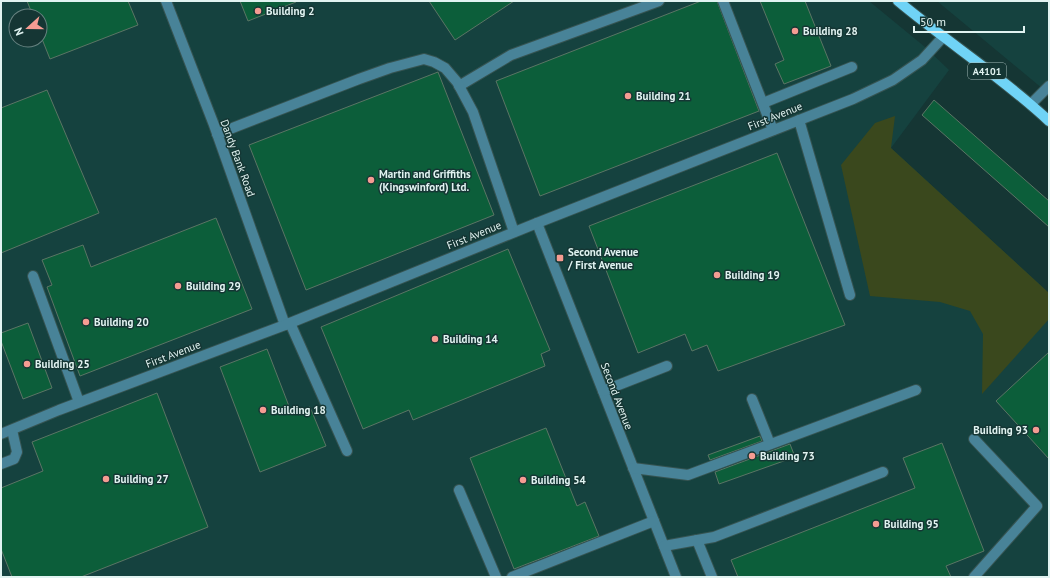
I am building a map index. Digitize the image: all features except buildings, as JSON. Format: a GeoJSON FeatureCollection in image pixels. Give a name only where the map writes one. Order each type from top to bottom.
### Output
{"type":"FeatureCollection","features":[{"type":"Feature","properties":{"kind":"main road","name":"A4101"},"geometry":{"type":"LineString","coordinates":[[898,1],[1031,104],[1049,120]]}},
{"type":"Feature","properties":{"kind":"street","name":"Dandy Bank Road"},"geometry":{"type":"LineString","coordinates":[[166,1],[287,324],[347,451]]}},
{"type":"Feature","properties":{"kind":"street"},"geometry":{"type":"LineString","coordinates":[[459,86],[511,55],[659,1]]}},
{"type":"Feature","properties":{"kind":"street"},"geometry":{"type":"LineString","coordinates":[[723,1],[773,130]]}},
{"type":"Feature","properties":{"kind":"street","name":"First Avenue"},"geometry":{"type":"LineString","coordinates":[[1,434],[79,402],[287,324],[537,222],[853,99],[893,80],[922,60],[943,37]]}},
{"type":"Feature","properties":{"kind":"street"},"geometry":{"type":"LineString","coordinates":[[217,134],[359,78],[424,59],[434,62],[445,68],[459,86],[478,125],[514,232]]}},
{"type":"Feature","properties":{"kind":"street"},"geometry":{"type":"LineString","coordinates":[[763,103],[852,67]]}},
{"type":"Feature","properties":{"kind":"street"},"geometry":{"type":"LineString","coordinates":[[1031,104],[1049,86]]}},
{"type":"Feature","properties":{"kind":"street"},"geometry":{"type":"LineString","coordinates":[[799,120],[850,295]]}},
{"type":"Feature","properties":{"kind":"street","name":"Second Avenue"},"geometry":{"type":"LineString","coordinates":[[537,222],[676,577]]}},
{"type":"Feature","properties":{"kind":"street"},"geometry":{"type":"LineString","coordinates":[[33,276],[79,402]]}},
{"type":"Feature","properties":{"kind":"street"},"geometry":{"type":"LineString","coordinates":[[603,391],[667,366]]}},
{"type":"Feature","properties":{"kind":"street"},"geometry":{"type":"LineString","coordinates":[[633,468],[688,475],[916,390]]}},
{"type":"Feature","properties":{"kind":"street"},"geometry":{"type":"LineString","coordinates":[[752,399],[770,444]]}},
{"type":"Feature","properties":{"kind":"street"},"geometry":{"type":"LineString","coordinates":[[1,464],[14,459],[17,452],[12,430]]}},
{"type":"Feature","properties":{"kind":"street"},"geometry":{"type":"LineString","coordinates":[[974,439],[1037,506],[974,577]]}},
{"type":"Feature","properties":{"kind":"street"},"geometry":{"type":"LineString","coordinates":[[664,546],[714,537],[882,472]]}},
{"type":"Feature","properties":{"kind":"street"},"geometry":{"type":"LineString","coordinates":[[459,490],[496,577]]}},
{"type":"Feature","properties":{"kind":"street"},"geometry":{"type":"LineString","coordinates":[[512,577],[654,521]]}},
{"type":"Feature","properties":{"kind":"street"},"geometry":{"type":"LineString","coordinates":[[697,540],[712,577]]}},
{"type":"Feature","properties":{"kind":"shaded area"},"geometry":{"type":"Polygon","coordinates":[[[1,1],[869,1],[925,47],[949,70],[891,148],[1049,293],[1049,577],[1,577],[1,1]]]}},
{"type":"Feature","properties":{"kind":"shaded area"},"geometry":{"type":"Polygon","coordinates":[[[937,1],[1049,1],[1049,94],[937,1]]]}},
{"type":"Feature","properties":{"kind":"green space"},"geometry":{"type":"Polygon","coordinates":[[[895,116],[891,148],[1049,293],[1049,319],[982,394],[983,334],[970,311],[940,302],[870,296],[841,165],[875,123],[895,116]]]}},
{"type":"Feature","properties":{"kind":"place","name":"Building 2"},"geometry":{"type":"Point","coordinates":[258,11]}},
{"type":"Feature","properties":{"kind":"place","name":"Building 28"},"geometry":{"type":"Point","coordinates":[795,31]}},
{"type":"Feature","properties":{"kind":"place","name":"Building 21"},"geometry":{"type":"Point","coordinates":[628,96]}},
{"type":"Feature","properties":{"kind":"place","name":"Martin and Griffiths (Kingswinford) Ltd."},"geometry":{"type":"Point","coordinates":[371,180]}},
{"type":"Feature","properties":{"kind":"place","name":"Second Avenue / First Avenue"},"geometry":{"type":"Point","coordinates":[560,258]}},
{"type":"Feature","properties":{"kind":"place","name":"Building 19"},"geometry":{"type":"Point","coordinates":[717,275]}},
{"type":"Feature","properties":{"kind":"place","name":"Building 29"},"geometry":{"type":"Point","coordinates":[178,286]}},
{"type":"Feature","properties":{"kind":"place","name":"Building 20"},"geometry":{"type":"Point","coordinates":[86,322]}},
{"type":"Feature","properties":{"kind":"place","name":"Building 14"},"geometry":{"type":"Point","coordinates":[435,339]}},
{"type":"Feature","properties":{"kind":"place","name":"Building 25"},"geometry":{"type":"Point","coordinates":[27,364]}},
{"type":"Feature","properties":{"kind":"place","name":"Building 18"},"geometry":{"type":"Point","coordinates":[263,410]}},
{"type":"Feature","properties":{"kind":"place","name":"Building 93"},"geometry":{"type":"Point","coordinates":[1036,430]}},
{"type":"Feature","properties":{"kind":"place","name":"Building 73"},"geometry":{"type":"Point","coordinates":[752,456]}},
{"type":"Feature","properties":{"kind":"place","name":"Building 27"},"geometry":{"type":"Point","coordinates":[106,479]}},
{"type":"Feature","properties":{"kind":"place","name":"Building 54"},"geometry":{"type":"Point","coordinates":[523,480]}},
{"type":"Feature","properties":{"kind":"place","name":"Building 95"},"geometry":{"type":"Point","coordinates":[876,524]}}]}
